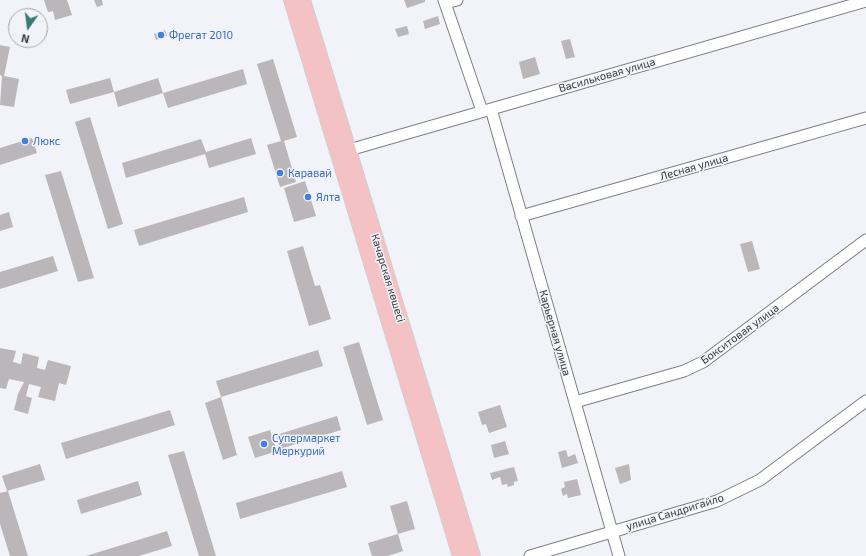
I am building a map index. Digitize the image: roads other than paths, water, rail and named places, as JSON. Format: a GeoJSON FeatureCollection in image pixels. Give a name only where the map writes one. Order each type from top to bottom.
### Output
{"type":"FeatureCollection","features":[{"type":"Feature","properties":{"kind":"main road","name":"Качарская көшесі"},"geometry":{"type":"LineString","coordinates":[[292,0],[379,270],[446,488],[473,556]]}},
{"type":"Feature","properties":{"kind":"main road","name":"Качарская көшесі"},"geometry":{"type":"LineString","coordinates":[[303,0],[349,150],[379,270]]}},
{"type":"Feature","properties":{"kind":"main road","name":"Качарская көшесі"},"geometry":{"type":"LineString","coordinates":[[446,488],[460,556]]}},
{"type":"Feature","properties":{"kind":"street"},"geometry":{"type":"LineString","coordinates":[[445,2],[457,0]]}},
{"type":"Feature","properties":{"kind":"street","name":"Васильковая улица"},"geometry":{"type":"LineString","coordinates":[[349,150],[866,1]]}},
{"type":"Feature","properties":{"kind":"street","name":"Карьерная улица"},"geometry":{"type":"LineString","coordinates":[[445,2],[486,110],[521,216],[619,556]]}},
{"type":"Feature","properties":{"kind":"street","name":"Лесная улица"},"geometry":{"type":"LineString","coordinates":[[521,216],[866,118]]}},
{"type":"Feature","properties":{"kind":"street","name":"Бокситовая улица"},"geometry":{"type":"LineString","coordinates":[[575,402],[684,371],[703,362],[866,240]]}},
{"type":"Feature","properties":{"kind":"street","name":"улица Сандригайло"},"geometry":{"type":"LineString","coordinates":[[530,556],[717,501],[760,480],[866,401]]}},
{"type":"Feature","properties":{"kind":"place","name":"Фрегат 2010"},"geometry":{"type":"Point","coordinates":[161,35]}},
{"type":"Feature","properties":{"kind":"place","name":"Люкс"},"geometry":{"type":"Point","coordinates":[25,141]}},
{"type":"Feature","properties":{"kind":"place","name":"Каравай"},"geometry":{"type":"Point","coordinates":[280,173]}},
{"type":"Feature","properties":{"kind":"place","name":"Ялта"},"geometry":{"type":"Point","coordinates":[308,197]}},
{"type":"Feature","properties":{"kind":"place","name":"Супермаркет Меркурий"},"geometry":{"type":"Point","coordinates":[264,444]}}]}
